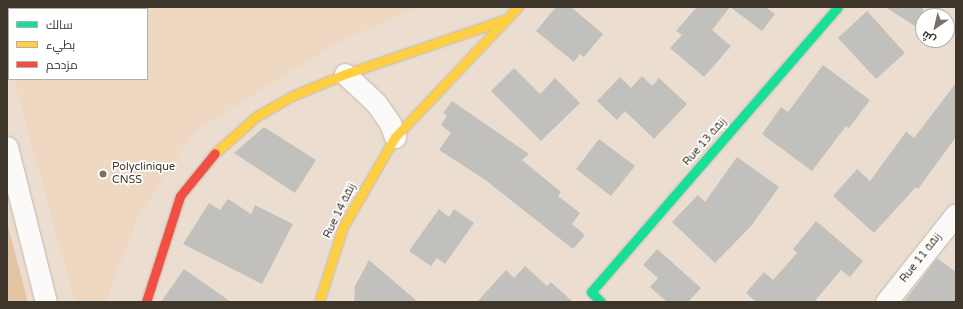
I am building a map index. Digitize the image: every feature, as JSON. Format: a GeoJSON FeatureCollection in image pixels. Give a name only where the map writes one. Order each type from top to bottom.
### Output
{"type":"FeatureCollection","features":[{"type":"Feature","properties":{"kind":"street","name":"Rue 14 زنقة"},"geometry":{"type":"LineString","coordinates":[[319,302],[343,227],[358,197],[395,137],[518,7]]}},
{"type":"Feature","properties":{"kind":"street","name":"Rue 13 زنقة"},"geometry":{"type":"LineString","coordinates":[[601,302],[591,292],[838,7]]}},
{"type":"Feature","properties":{"kind":"street"},"geometry":{"type":"LineString","coordinates":[[146,302],[169,224],[180,196],[210,157],[257,116],[292,96],[345,74],[507,19]]}},
{"type":"Feature","properties":{"kind":"street"},"geometry":{"type":"LineString","coordinates":[[345,74],[376,103],[390,123],[395,137]]}},
{"type":"Feature","properties":{"kind":"street"},"geometry":{"type":"LineString","coordinates":[[7,147],[46,302]]}},
{"type":"Feature","properties":{"kind":"street","name":"Rue 11 زنقة"},"geometry":{"type":"LineString","coordinates":[[886,302],[956,214]]}},
{"type":"Feature","properties":{"kind":"shaded area","name":"Polyclinique CNSS"},"geometry":{"type":"Polygon","coordinates":[[[418,7],[333,45],[194,132],[138,217],[106,302],[75,302],[16,88],[17,80],[148,80],[148,8],[26,8],[418,7]]]}},
{"type":"Feature","properties":{"kind":"shaded area"},"geometry":{"type":"Polygon","coordinates":[[[7,222],[28,302],[7,302],[7,222]]]}},
{"type":"Feature","properties":{"kind":"building"},"geometry":{"type":"Polygon","coordinates":[[[556,7],[571,7],[603,34],[584,57],[580,54],[574,62],[536,31],[556,7]]]}},
{"type":"Feature","properties":{"kind":"building"},"geometry":{"type":"Polygon","coordinates":[[[697,7],[730,7],[712,30],[731,46],[704,77],[670,48],[682,35],[676,31],[697,7]]]}},
{"type":"Feature","properties":{"kind":"building"},"geometry":{"type":"Polygon","coordinates":[[[730,7],[765,7],[775,14],[762,31],[730,7]]]}},
{"type":"Feature","properties":{"kind":"building"},"geometry":{"type":"Polygon","coordinates":[[[885,7],[923,7],[915,8],[915,26],[885,7]]]}},
{"type":"Feature","properties":{"kind":"building"},"geometry":{"type":"Polygon","coordinates":[[[867,11],[905,53],[876,79],[838,38],[867,11]]]}},
{"type":"Feature","properties":{"kind":"building"},"geometry":{"type":"Polygon","coordinates":[[[823,65],[870,100],[849,128],[846,126],[812,171],[762,134],[781,107],[788,112],[823,65]]]}},
{"type":"Feature","properties":{"kind":"building"},"geometry":{"type":"Polygon","coordinates":[[[514,68],[540,94],[555,78],[580,103],[541,141],[491,91],[514,68]]]}},
{"type":"Feature","properties":{"kind":"building"},"geometry":{"type":"Polygon","coordinates":[[[642,76],[652,86],[659,78],[687,104],[654,139],[625,111],[617,120],[597,101],[620,77],[631,88],[642,76]]]}},
{"type":"Feature","properties":{"kind":"building"},"geometry":{"type":"Polygon","coordinates":[[[956,83],[956,137],[918,189],[916,187],[874,233],[833,196],[857,169],[870,181],[906,132],[914,138],[956,83]]]}},
{"type":"Feature","properties":{"kind":"building"},"geometry":{"type":"Polygon","coordinates":[[[452,101],[529,154],[522,160],[561,192],[558,196],[580,213],[572,224],[585,235],[573,249],[484,179],[439,150],[451,133],[441,125],[447,116],[443,113],[452,101]]]}},
{"type":"Feature","properties":{"kind":"building"},"geometry":{"type":"Polygon","coordinates":[[[264,127],[316,160],[295,193],[234,153],[264,127]]]}},
{"type":"Feature","properties":{"kind":"building"},"geometry":{"type":"Polygon","coordinates":[[[599,139],[635,166],[611,196],[576,169],[599,139]]]}},
{"type":"Feature","properties":{"kind":"building"},"geometry":{"type":"Polygon","coordinates":[[[737,157],[779,187],[752,225],[715,263],[672,222],[698,195],[705,202],[737,157]]]}},
{"type":"Feature","properties":{"kind":"building"},"geometry":{"type":"Polygon","coordinates":[[[228,199],[251,214],[255,205],[293,224],[262,284],[183,244],[209,203],[220,210],[228,199]]]}},
{"type":"Feature","properties":{"kind":"building"},"geometry":{"type":"Polygon","coordinates":[[[439,209],[449,217],[454,209],[474,223],[445,264],[437,258],[431,266],[409,251],[439,209]]]}},
{"type":"Feature","properties":{"kind":"building"},"geometry":{"type":"Polygon","coordinates":[[[816,221],[863,261],[850,277],[841,270],[814,302],[756,302],[746,293],[764,272],[773,280],[797,253],[793,249],[816,221]]]}},
{"type":"Feature","properties":{"kind":"building"},"geometry":{"type":"Polygon","coordinates":[[[657,249],[701,288],[688,302],[667,302],[650,287],[658,278],[643,265],[657,249]]]}},
{"type":"Feature","properties":{"kind":"building"},"geometry":{"type":"Polygon","coordinates":[[[937,258],[956,272],[956,302],[904,302],[937,258]]]}},
{"type":"Feature","properties":{"kind":"building"},"geometry":{"type":"Polygon","coordinates":[[[369,260],[418,302],[354,302],[355,286],[369,260]]]}},
{"type":"Feature","properties":{"kind":"building"},"geometry":{"type":"Polygon","coordinates":[[[525,266],[547,286],[551,282],[573,302],[477,302],[506,270],[514,278],[525,266]]]}},
{"type":"Feature","properties":{"kind":"building"},"geometry":{"type":"Polygon","coordinates":[[[184,269],[231,302],[161,302],[184,269]]]}},
{"type":"Feature","properties":{"kind":"traffic: fast"},"geometry":{"type":"LineString","coordinates":[[601,302],[591,292],[838,7]]}},
{"type":"Feature","properties":{"kind":"traffic: slow"},"geometry":{"type":"LineString","coordinates":[[319,302],[343,227],[395,137],[518,7]]}},
{"type":"Feature","properties":{"kind":"traffic: slow"},"geometry":{"type":"LineString","coordinates":[[215,153],[257,116],[292,96],[345,74],[507,19]]}},
{"type":"Feature","properties":{"kind":"traffic: jam"},"geometry":{"type":"LineString","coordinates":[[146,302],[180,196],[215,153]]}},
{"type":"Feature","properties":{"kind":"place","name":"Polyclinique CNSS"},"geometry":{"type":"Point","coordinates":[103,174]}}]}
